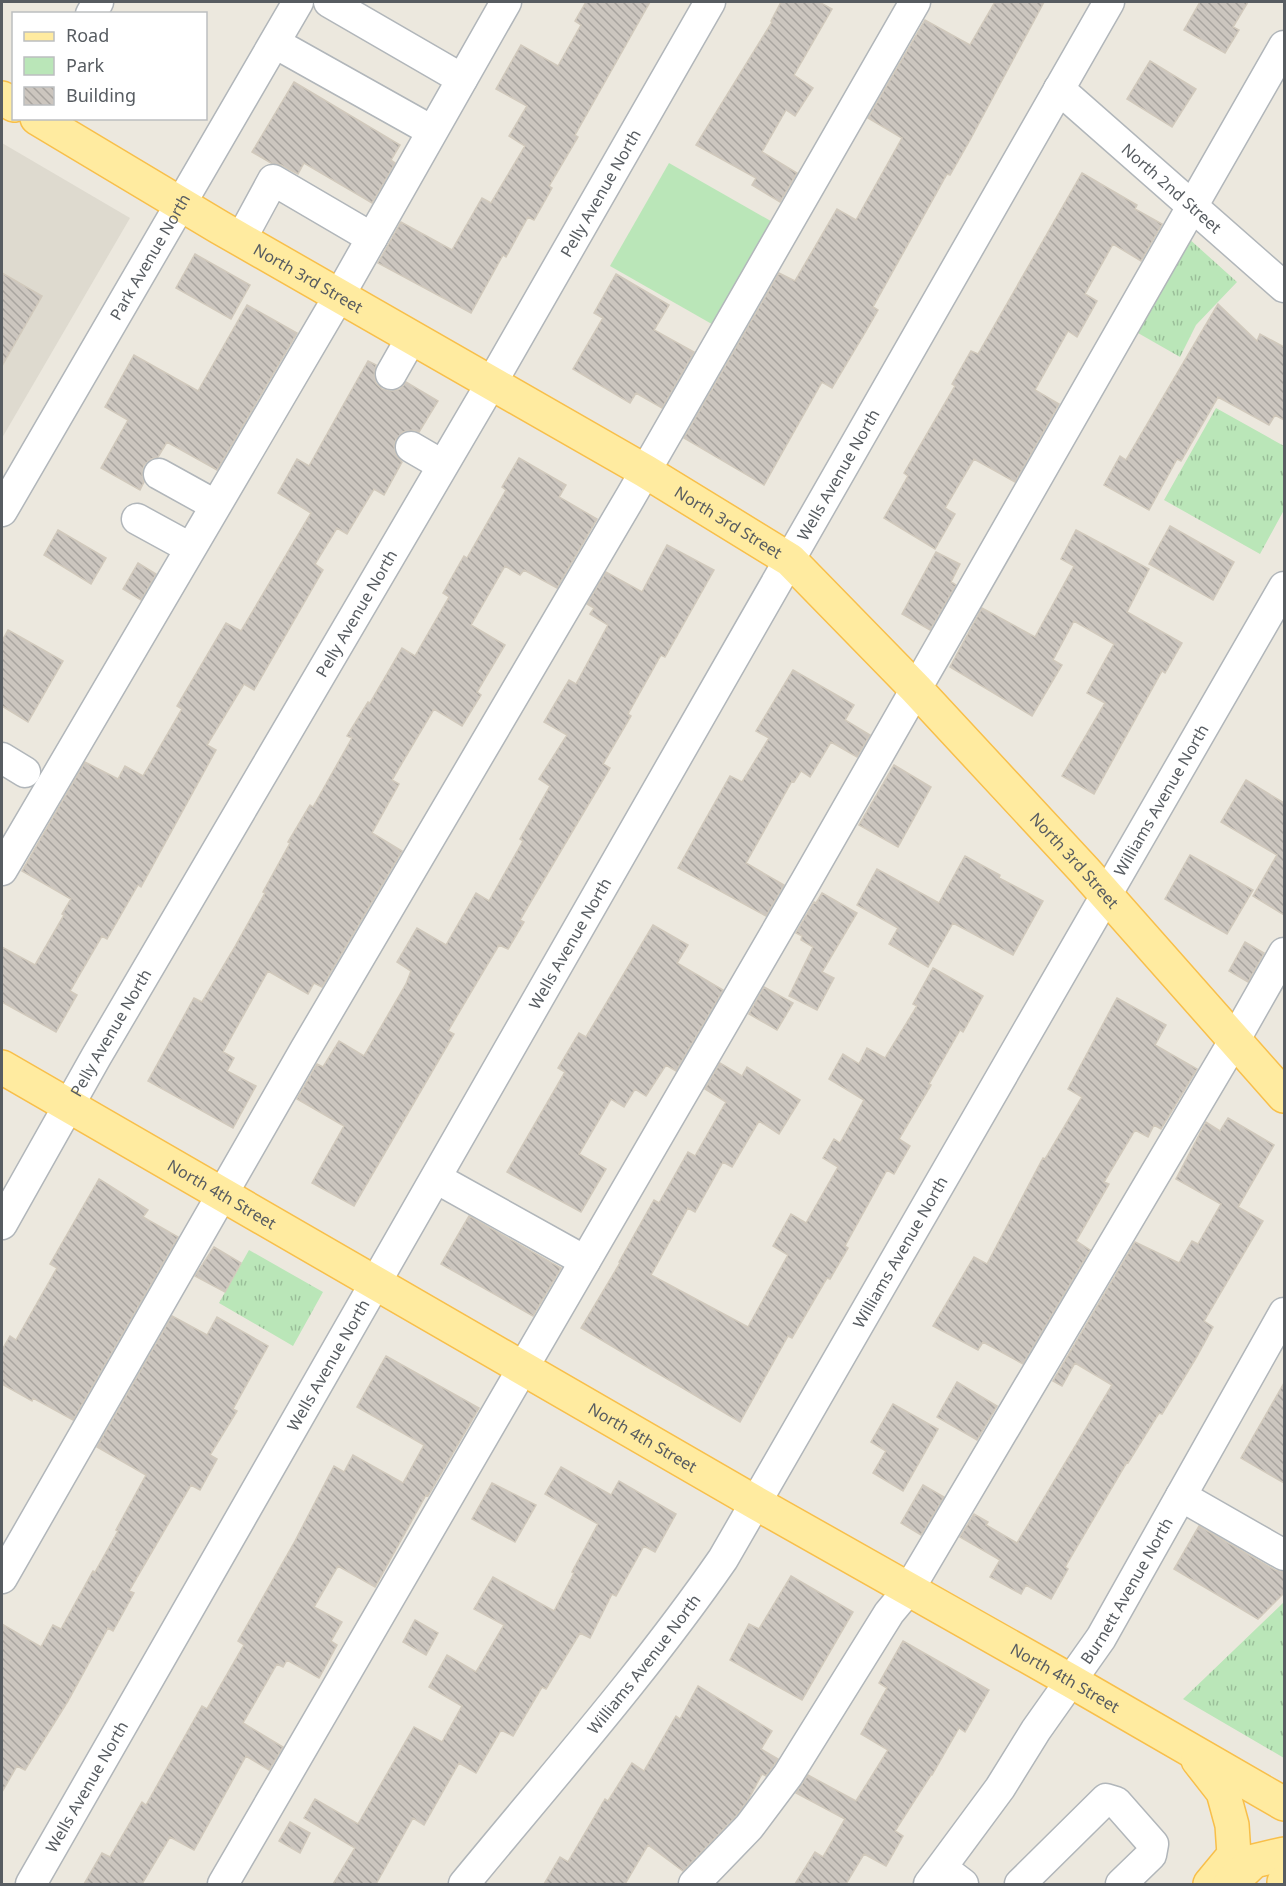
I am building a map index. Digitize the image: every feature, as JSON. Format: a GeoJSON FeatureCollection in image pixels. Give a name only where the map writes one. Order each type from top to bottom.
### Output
{"type":"FeatureCollection","features":[{"type":"Feature","properties":{"kind":"main road","name":"North 3rd Street"},"geometry":{"type":"LineString","coordinates":[[40,120],[339,296],[645,471],[790,560],[916,688],[1106,895],[1284,1096]]}},
{"type":"Feature","properties":{"kind":"main road","name":"North 4th Street"},"geometry":{"type":"LineString","coordinates":[[2,1067],[756,1503],[1284,1804]]}},
{"type":"Feature","properties":{"kind":"main road"},"geometry":{"type":"LineString","coordinates":[[1189,1749],[1223,1792],[1232,1825],[1234,1855],[1210,1884]]}},
{"type":"Feature","properties":{"kind":"main road"},"geometry":{"type":"LineString","coordinates":[[1230,1884],[1254,1861],[1284,1854]]}},
{"type":"Feature","properties":{"kind":"street","name":"Park Avenue North"},"geometry":{"type":"LineString","coordinates":[[2,512],[298,2]]}},
{"type":"Feature","properties":{"kind":"street"},"geometry":{"type":"LineString","coordinates":[[329,2],[462,79]]}},
{"type":"Feature","properties":{"kind":"street"},"geometry":{"type":"LineString","coordinates":[[2,870],[339,296],[506,2]]}},
{"type":"Feature","properties":{"kind":"street","name":"Pelly Avenue North"},"geometry":{"type":"LineString","coordinates":[[2,1224],[68,1106],[492,382],[710,2]]}},
{"type":"Feature","properties":{"kind":"street"},"geometry":{"type":"LineString","coordinates":[[2,1578],[915,2]]}},
{"type":"Feature","properties":{"kind":"street","name":"Wells Avenue North"},"geometry":{"type":"LineString","coordinates":[[31,1884],[1109,2]]}},
{"type":"Feature","properties":{"kind":"street"},"geometry":{"type":"LineString","coordinates":[[275,42],[432,131]]}},
{"type":"Feature","properties":{"kind":"street"},"geometry":{"type":"LineString","coordinates":[[223,1884],[1194,207],[1284,46]]}},
{"type":"Feature","properties":{"kind":"street","name":"North 2nd Street"},"geometry":{"type":"LineString","coordinates":[[1059,89],[1284,287]]}},
{"type":"Feature","properties":{"kind":"street"},"geometry":{"type":"LineString","coordinates":[[241,239],[273,180],[372,238]]}},
{"type":"Feature","properties":{"kind":"street"},"geometry":{"type":"LineString","coordinates":[[391,374],[412,337]]}},
{"type":"Feature","properties":{"kind":"street"},"geometry":{"type":"LineString","coordinates":[[411,447],[442,465]]}},
{"type":"Feature","properties":{"kind":"street"},"geometry":{"type":"LineString","coordinates":[[159,474],[215,505]]}},
{"type":"Feature","properties":{"kind":"street"},"geometry":{"type":"LineString","coordinates":[[137,519],[190,548]]}},
{"type":"Feature","properties":{"kind":"street","name":"Williams Avenue North"},"geometry":{"type":"LineString","coordinates":[[464,1884],[691,1606],[723,1559],[1284,586]]}},
{"type":"Feature","properties":{"kind":"street"},"geometry":{"type":"LineString","coordinates":[[694,1884],[749,1827],[788,1775],[889,1613],[909,1589],[1284,953]]}},
{"type":"Feature","properties":{"kind":"street"},"geometry":{"type":"LineString","coordinates":[[436,1178],[585,1261]]}},
{"type":"Feature","properties":{"kind":"street","name":"Burnett Avenue North"},"geometry":{"type":"LineString","coordinates":[[945,1879],[1071,1681],[1101,1638],[1284,1313]]}},
{"type":"Feature","properties":{"kind":"street"},"geometry":{"type":"LineString","coordinates":[[1181,1496],[1284,1555]]}},
{"type":"Feature","properties":{"kind":"street"},"geometry":{"type":"LineString","coordinates":[[1020,1884],[1106,1799],[1116,1802],[1153,1844],[1151,1855],[1121,1884]]}},
{"type":"Feature","properties":{"kind":"shaded area"},"geometry":{"type":"Polygon","coordinates":[[[2,143],[130,218],[2,438],[2,143]]]}},
{"type":"Feature","properties":{"kind":"green space"},"geometry":{"type":"Polygon","coordinates":[[[669,163],[776,224],[717,327],[610,266],[669,163]]]}},
{"type":"Feature","properties":{"kind":"green space"},"geometry":{"type":"Polygon","coordinates":[[[1187,237],[1237,282],[1196,325],[1180,357],[1138,333],[1139,310],[1187,237]]]}},
{"type":"Feature","properties":{"kind":"green space"},"geometry":{"type":"Polygon","coordinates":[[[1216,408],[1284,446],[1284,510],[1260,554],[1164,500],[1216,408]]]}},
{"type":"Feature","properties":{"kind":"green space"},"geometry":{"type":"Polygon","coordinates":[[[249,1250],[323,1292],[293,1346],[219,1303],[249,1250]]]}},
{"type":"Feature","properties":{"kind":"green space"},"geometry":{"type":"Polygon","coordinates":[[[1284,1602],[1284,1758],[1183,1699],[1284,1602]]]}},
{"type":"Feature","properties":{"kind":"building"},"geometry":{"type":"Polygon","coordinates":[[[586,2],[650,2],[575,135],[578,137],[549,186],[552,188],[534,220],[528,217],[506,257],[503,255],[471,313],[378,263],[401,222],[452,250],[482,198],[491,203],[525,146],[509,136],[527,106],[496,89],[521,45],[558,66],[581,25],[575,21],[586,2]]]}},
{"type":"Feature","properties":{"kind":"building"},"geometry":{"type":"Polygon","coordinates":[[[781,2],[819,2],[832,9],[794,75],[813,88],[795,116],[786,110],[762,152],[797,173],[780,202],[752,185],[756,178],[696,145],[772,22],[781,2]]]}},
{"type":"Feature","properties":{"kind":"building"},"geometry":{"type":"Polygon","coordinates":[[[995,2],[1044,2],[970,140],[950,175],[947,174],[873,307],[878,310],[866,331],[832,388],[822,382],[764,485],[684,438],[779,273],[795,281],[837,209],[856,220],[902,138],[868,118],[925,20],[970,45],[995,2]]]}},
{"type":"Feature","properties":{"kind":"building"},"geometry":{"type":"Polygon","coordinates":[[[1200,2],[1248,2],[1233,27],[1239,30],[1225,53],[1184,30],[1200,2]]]}},
{"type":"Feature","properties":{"kind":"building"},"geometry":{"type":"Polygon","coordinates":[[[1150,61],[1196,89],[1172,127],[1127,99],[1150,61]]]}},
{"type":"Feature","properties":{"kind":"building"},"geometry":{"type":"Polygon","coordinates":[[[294,82],[400,145],[391,160],[395,163],[372,203],[304,163],[298,174],[252,152],[294,82]]]}},
{"type":"Feature","properties":{"kind":"building"},"geometry":{"type":"Polygon","coordinates":[[[1082,173],[1137,205],[1135,209],[1162,224],[1141,261],[1113,244],[1085,294],[1097,301],[1077,337],[1068,331],[1035,390],[1059,404],[1015,482],[974,459],[945,508],[955,514],[935,549],[884,518],[908,476],[904,473],[955,386],[952,384],[971,351],[978,354],[1082,173]]]}},
{"type":"Feature","properties":{"kind":"building"},"geometry":{"type":"Polygon","coordinates":[[[195,254],[250,285],[231,319],[176,288],[195,254]]]}},
{"type":"Feature","properties":{"kind":"building"},"geometry":{"type":"Polygon","coordinates":[[[2,273],[42,296],[2,366],[2,273]]]}},
{"type":"Feature","properties":{"kind":"building"},"geometry":{"type":"Polygon","coordinates":[[[616,274],[669,305],[654,330],[694,352],[662,408],[636,393],[630,403],[573,369],[603,318],[594,313],[616,274]]]}},
{"type":"Feature","properties":{"kind":"building"},"geometry":{"type":"Polygon","coordinates":[[[1218,304],[1257,341],[1260,334],[1284,347],[1284,420],[1275,415],[1269,425],[1218,397],[1181,461],[1177,459],[1149,510],[1104,485],[1120,456],[1126,460],[1218,304]]]}},
{"type":"Feature","properties":{"kind":"building"},"geometry":{"type":"Polygon","coordinates":[[[247,305],[297,333],[217,470],[167,442],[158,457],[144,465],[142,474],[144,482],[140,490],[101,468],[128,420],[105,407],[134,355],[198,391],[247,305]]]}},
{"type":"Feature","properties":{"kind":"building"},"geometry":{"type":"Polygon","coordinates":[[[368,361],[376,365],[374,375],[376,383],[382,389],[392,391],[400,389],[406,382],[438,401],[419,432],[412,430],[403,432],[396,439],[394,446],[396,455],[402,462],[384,495],[374,489],[347,534],[337,528],[315,564],[323,570],[254,690],[244,684],[207,745],[216,750],[141,887],[138,885],[107,939],[102,936],[70,991],[77,995],[56,1032],[2,1002],[2,947],[35,965],[71,899],[22,871],[85,762],[118,779],[125,766],[143,776],[182,709],[177,706],[226,623],[241,631],[311,513],[278,493],[297,459],[309,466],[368,361]]]}},
{"type":"Feature","properties":{"kind":"building"},"geometry":{"type":"Polygon","coordinates":[[[519,458],[566,485],[559,497],[597,519],[557,588],[524,570],[520,575],[505,566],[471,625],[505,645],[477,692],[481,695],[462,726],[434,709],[392,780],[399,784],[372,833],[402,851],[322,987],[314,983],[308,994],[268,971],[223,1052],[234,1058],[227,1071],[256,1086],[233,1128],[148,1081],[194,998],[202,1002],[233,950],[265,893],[263,892],[290,843],[288,842],[310,805],[313,807],[352,738],[347,736],[368,702],[370,703],[402,648],[415,656],[449,597],[443,593],[464,556],[467,558],[506,490],[502,487],[519,458]]]}},
{"type":"Feature","properties":{"kind":"building"},"geometry":{"type":"Polygon","coordinates":[[[1170,526],[1234,562],[1213,600],[1149,564],[1170,526]]]}},
{"type":"Feature","properties":{"kind":"building"},"geometry":{"type":"Polygon","coordinates":[[[58,530],[106,558],[91,584],[44,555],[58,530]]]}},
{"type":"Feature","properties":{"kind":"building"},"geometry":{"type":"Polygon","coordinates":[[[1076,530],[1149,569],[1127,612],[1182,643],[1165,673],[1162,671],[1094,794],[1062,776],[1105,703],[1087,693],[1114,644],[1074,621],[1053,660],[1062,665],[1032,716],[950,667],[982,608],[1035,637],[1074,566],[1061,559],[1076,530]]]}},
{"type":"Feature","properties":{"kind":"building"},"geometry":{"type":"Polygon","coordinates":[[[667,545],[714,570],[665,657],[661,655],[628,714],[631,716],[603,764],[610,768],[520,920],[524,922],[508,949],[499,945],[448,1031],[454,1034],[354,1206],[312,1183],[344,1126],[297,1099],[317,1064],[323,1067],[339,1041],[364,1056],[406,984],[411,971],[397,962],[417,928],[446,945],[476,893],[489,901],[523,841],[520,839],[550,786],[539,779],[567,735],[544,722],[569,680],[576,684],[608,625],[590,614],[594,608],[587,604],[606,572],[642,592],[667,545]]]}},
{"type":"Feature","properties":{"kind":"building"},"geometry":{"type":"Polygon","coordinates":[[[936,552],[960,564],[951,582],[956,585],[930,630],[902,614],[936,552]]]}},
{"type":"Feature","properties":{"kind":"building"},"geometry":{"type":"Polygon","coordinates":[[[138,563],[156,574],[141,600],[123,589],[138,563]]]}},
{"type":"Feature","properties":{"kind":"building"},"geometry":{"type":"Polygon","coordinates":[[[8,630],[63,661],[28,722],[2,706],[2,641],[8,630]]]}},
{"type":"Feature","properties":{"kind":"building"},"geometry":{"type":"Polygon","coordinates":[[[793,670],[854,705],[845,720],[870,735],[857,757],[831,742],[810,777],[801,771],[794,782],[792,781],[746,863],[784,885],[766,916],[678,868],[730,776],[742,782],[769,738],[756,731],[793,670]]]}},
{"type":"Feature","properties":{"kind":"building"},"geometry":{"type":"Polygon","coordinates":[[[894,765],[931,787],[898,847],[859,825],[894,765]]]}},
{"type":"Feature","properties":{"kind":"building"},"geometry":{"type":"Polygon","coordinates":[[[1246,780],[1284,803],[1284,915],[1253,896],[1277,855],[1221,822],[1246,780]]]}},
{"type":"Feature","properties":{"kind":"building"},"geometry":{"type":"Polygon","coordinates":[[[1190,855],[1253,890],[1227,934],[1165,899],[1190,855]]]}},
{"type":"Feature","properties":{"kind":"building"},"geometry":{"type":"Polygon","coordinates":[[[965,856],[1000,875],[999,878],[1043,901],[1013,955],[953,923],[928,967],[889,944],[898,928],[857,905],[877,869],[939,903],[965,856]]]}},
{"type":"Feature","properties":{"kind":"building"},"geometry":{"type":"Polygon","coordinates":[[[822,893],[857,913],[822,972],[834,978],[817,1010],[789,996],[813,947],[801,940],[802,936],[796,933],[814,902],[816,903],[822,893]]]}},
{"type":"Feature","properties":{"kind":"building"},"geometry":{"type":"Polygon","coordinates":[[[653,925],[688,945],[677,963],[723,990],[676,1071],[666,1065],[646,1096],[635,1089],[624,1107],[611,1099],[579,1154],[606,1169],[581,1212],[507,1172],[565,1072],[558,1068],[579,1033],[586,1037],[653,925]]]}},
{"type":"Feature","properties":{"kind":"building"},"geometry":{"type":"Polygon","coordinates":[[[1245,942],[1264,953],[1248,982],[1229,971],[1245,942]]]}},
{"type":"Feature","properties":{"kind":"building"},"geometry":{"type":"Polygon","coordinates":[[[933,968],[983,996],[963,1032],[960,1030],[899,1139],[910,1146],[894,1174],[887,1170],[845,1246],[848,1248],[830,1279],[827,1278],[792,1338],[788,1336],[740,1422],[581,1328],[654,1200],[659,1203],[688,1152],[695,1156],[726,1102],[705,1089],[720,1063],[742,1076],[747,1067],[800,1100],[779,1134],[759,1121],[732,1167],[723,1162],[695,1212],[688,1208],[651,1275],[748,1327],[788,1255],[773,1246],[791,1214],[806,1223],[838,1167],[823,1158],[834,1139],[840,1143],[864,1100],[829,1079],[843,1054],[859,1064],[867,1048],[885,1058],[917,1006],[913,1004],[933,968]]]}},
{"type":"Feature","properties":{"kind":"building"},"geometry":{"type":"Polygon","coordinates":[[[764,987],[793,1003],[777,1030],[749,1014],[764,987]]]}},
{"type":"Feature","properties":{"kind":"building"},"geometry":{"type":"Polygon","coordinates":[[[1117,998],[1166,1025],[1155,1045],[1197,1069],[1161,1129],[1154,1125],[1148,1137],[1135,1130],[1104,1182],[1109,1184],[1076,1241],[1090,1250],[1023,1364],[983,1342],[978,1350],[933,1326],[974,1257],[987,1264],[1043,1158],[1045,1159],[1082,1097],[1068,1089],[1117,998]]]}},
{"type":"Feature","properties":{"kind":"building"},"geometry":{"type":"Polygon","coordinates":[[[1228,1118],[1274,1145],[1238,1207],[1263,1221],[1204,1321],[1213,1327],[1196,1358],[1162,1414],[1159,1413],[1127,1462],[1065,1567],[1068,1569],[1051,1599],[1026,1585],[1021,1594],[990,1577],[1000,1560],[960,1537],[974,1514],[988,1522],[986,1525],[1017,1543],[1112,1385],[1075,1363],[1062,1386],[1053,1381],[1135,1242],[1179,1263],[1192,1241],[1198,1244],[1221,1204],[1176,1179],[1206,1122],[1220,1131],[1228,1118]]]}},
{"type":"Feature","properties":{"kind":"building"},"geometry":{"type":"Polygon","coordinates":[[[99,1179],[148,1210],[143,1217],[178,1237],[73,1420],[2,1384],[2,1350],[10,1336],[16,1340],[57,1268],[50,1264],[99,1179]]]}},
{"type":"Feature","properties":{"kind":"building"},"geometry":{"type":"Polygon","coordinates":[[[469,1216],[561,1268],[533,1316],[441,1264],[469,1216]]]}},
{"type":"Feature","properties":{"kind":"building"},"geometry":{"type":"Polygon","coordinates":[[[214,1247],[241,1263],[225,1292],[195,1276],[214,1247]]]}},
{"type":"Feature","properties":{"kind":"building"},"geometry":{"type":"Polygon","coordinates":[[[172,1316],[207,1335],[217,1317],[268,1346],[233,1409],[237,1411],[210,1455],[217,1459],[200,1490],[191,1485],[129,1591],[134,1593],[113,1631],[108,1628],[68,1701],[25,1770],[17,1766],[2,1792],[2,1624],[41,1647],[53,1625],[61,1629],[118,1531],[116,1530],[146,1475],[97,1447],[172,1316]]]}},
{"type":"Feature","properties":{"kind":"building"},"geometry":{"type":"Polygon","coordinates":[[[386,1356],[479,1408],[428,1496],[426,1495],[375,1587],[338,1566],[314,1607],[342,1622],[331,1641],[337,1645],[319,1678],[287,1660],[283,1667],[277,1664],[243,1723],[283,1747],[269,1770],[246,1756],[194,1850],[170,1837],[142,1884],[84,1884],[102,1853],[110,1857],[142,1802],[146,1805],[202,1706],[207,1709],[244,1645],[238,1641],[295,1541],[334,1466],[344,1472],[353,1455],[403,1483],[424,1445],[357,1407],[386,1356]]]}},
{"type":"Feature","properties":{"kind":"building"},"geometry":{"type":"Polygon","coordinates":[[[957,1382],[997,1406],[977,1440],[937,1417],[957,1382]]]}},
{"type":"Feature","properties":{"kind":"building"},"geometry":{"type":"Polygon","coordinates":[[[1284,1383],[1284,1483],[1241,1458],[1284,1383]]]}},
{"type":"Feature","properties":{"kind":"building"},"geometry":{"type":"Polygon","coordinates":[[[893,1404],[938,1429],[903,1491],[873,1473],[886,1451],[871,1442],[893,1404]]]}},
{"type":"Feature","properties":{"kind":"building"},"geometry":{"type":"Polygon","coordinates":[[[561,1467],[611,1495],[619,1481],[676,1514],[655,1552],[644,1546],[616,1596],[612,1594],[590,1638],[580,1633],[546,1689],[542,1687],[513,1736],[501,1730],[476,1773],[459,1763],[424,1825],[413,1818],[376,1884],[333,1884],[355,1848],[304,1818],[315,1799],[358,1824],[414,1727],[442,1742],[462,1706],[429,1687],[447,1655],[476,1672],[504,1625],[474,1609],[493,1577],[554,1611],[598,1524],[545,1494],[561,1467]]]}},
{"type":"Feature","properties":{"kind":"building"},"geometry":{"type":"Polygon","coordinates":[[[492,1483],[536,1505],[515,1542],[472,1519],[492,1483]]]}},
{"type":"Feature","properties":{"kind":"building"},"geometry":{"type":"Polygon","coordinates":[[[923,1485],[944,1497],[921,1535],[901,1523],[923,1485]]]}},
{"type":"Feature","properties":{"kind":"building"},"geometry":{"type":"Polygon","coordinates":[[[1199,1526],[1275,1570],[1284,1572],[1284,1593],[1258,1619],[1174,1569],[1199,1526]]]}},
{"type":"Feature","properties":{"kind":"building"},"geometry":{"type":"Polygon","coordinates":[[[791,1576],[853,1612],[802,1700],[730,1660],[749,1624],[759,1629],[791,1576]]]}},
{"type":"Feature","properties":{"kind":"building"},"geometry":{"type":"Polygon","coordinates":[[[415,1620],[438,1633],[426,1655],[403,1642],[415,1620]]]}},
{"type":"Feature","properties":{"kind":"building"},"geometry":{"type":"Polygon","coordinates":[[[903,1641],[989,1690],[965,1732],[959,1728],[932,1775],[895,1831],[903,1836],[886,1866],[864,1854],[846,1884],[795,1884],[815,1852],[823,1857],[845,1819],[796,1793],[808,1775],[856,1801],[888,1750],[861,1734],[887,1688],[879,1683],[903,1641]]]}},
{"type":"Feature","properties":{"kind":"building"},"geometry":{"type":"Polygon","coordinates":[[[698,1686],[772,1731],[761,1749],[778,1759],[766,1776],[762,1774],[736,1816],[683,1871],[648,1845],[625,1884],[544,1884],[560,1857],[568,1862],[605,1799],[608,1801],[632,1763],[644,1771],[676,1716],[680,1719],[698,1686]]]}},
{"type":"Feature","properties":{"kind":"building"},"geometry":{"type":"Polygon","coordinates":[[[290,1822],[310,1833],[300,1853],[279,1841],[290,1822]]]}}]}
